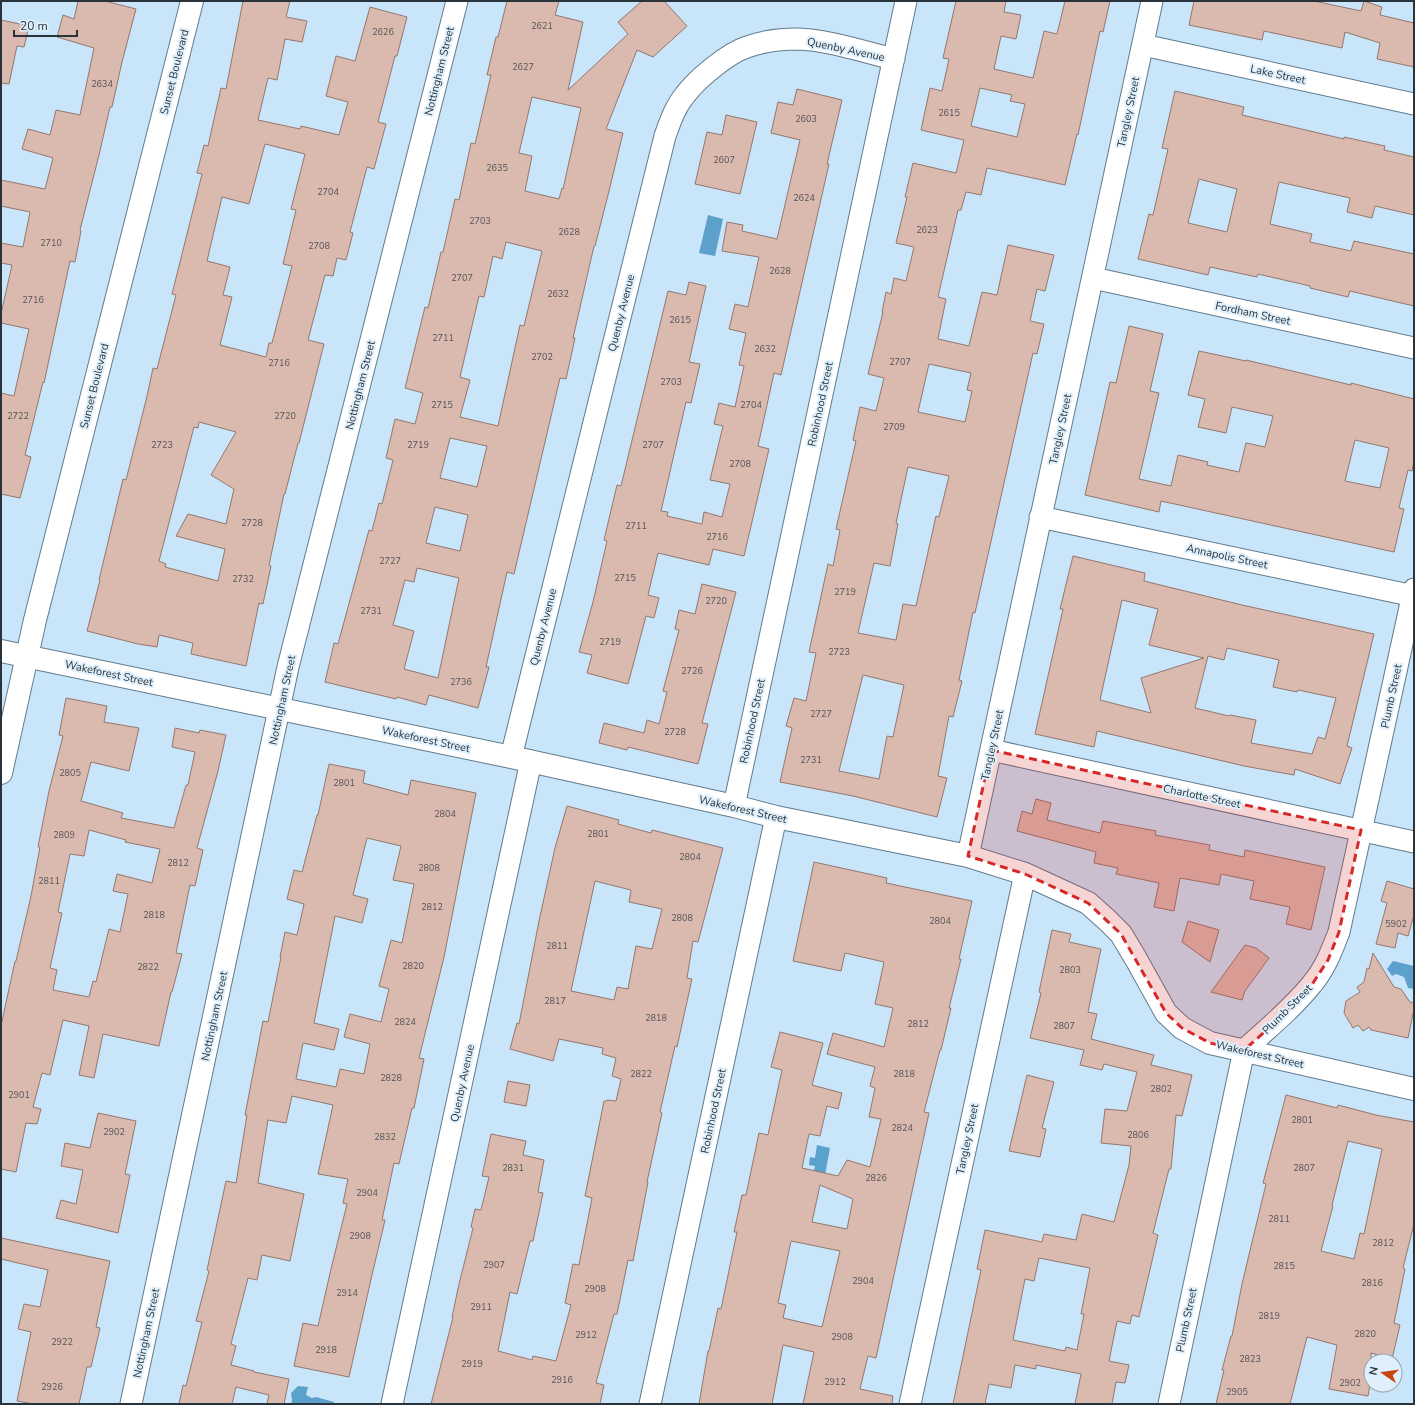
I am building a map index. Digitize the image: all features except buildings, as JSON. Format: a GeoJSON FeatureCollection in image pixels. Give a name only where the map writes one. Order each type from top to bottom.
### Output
{"type":"FeatureCollection","features":[{"type":"Feature","properties":{"kind":"street","name":"Sunset Boulevard"},"geometry":{"type":"LineString","coordinates":[[1,773],[26,656],[192,1]]}},
{"type":"Feature","properties":{"kind":"street","name":"Nottingham Street"},"geometry":{"type":"LineString","coordinates":[[131,1404],[290,659],[457,1]]}},
{"type":"Feature","properties":{"kind":"street","name":"Robinhood Street"},"geometry":{"type":"LineString","coordinates":[[734,806],[906,1]]}},
{"type":"Feature","properties":{"kind":"street","name":"Tangley Street"},"geometry":{"type":"LineString","coordinates":[[968,856],[1152,1]]}},
{"type":"Feature","properties":{"kind":"street","name":"Quenby Avenue"},"geometry":{"type":"LineString","coordinates":[[392,1404],[521,759],[665,136],[672,117],[684,95],[705,74],[724,60],[746,47],[772,41],[798,39],[819,41],[894,59]]}},
{"type":"Feature","properties":{"kind":"street","name":"Lake Street"},"geometry":{"type":"LineString","coordinates":[[1143,45],[1414,104]]}},
{"type":"Feature","properties":{"kind":"street","name":"Fordham Street"},"geometry":{"type":"LineString","coordinates":[[1093,278],[1414,348]]}},
{"type":"Feature","properties":{"kind":"street","name":"Annapolis Street"},"geometry":{"type":"LineString","coordinates":[[1040,517],[1414,594]]}},
{"type":"Feature","properties":{"kind":"street","name":"Plumb Street"},"geometry":{"type":"LineString","coordinates":[[1169,1404],[1244,1050],[1285,1014],[1313,984],[1328,960],[1339,932],[1414,594]]}},
{"type":"Feature","properties":{"kind":"street","name":"Wakeforest Street"},"geometry":{"type":"LineString","coordinates":[[1,651],[521,759],[734,806],[776,818],[968,856],[1025,874],[1088,903],[1121,934],[1166,1013],[1182,1028],[1210,1043],[1414,1089]]}},
{"type":"Feature","properties":{"kind":"street","name":"Charlotte Street"},"geometry":{"type":"LineString","coordinates":[[991,750],[1414,842]]}},
{"type":"Feature","properties":{"kind":"street","name":"Robinhood Street"},"geometry":{"type":"LineString","coordinates":[[650,1404],[776,818]]}},
{"type":"Feature","properties":{"kind":"street","name":"Tangley Street"},"geometry":{"type":"LineString","coordinates":[[910,1404],[1025,874]]}},
{"type":"Feature","properties":{"kind":"highlighted area"},"geometry":{"type":"Polygon","coordinates":[[[991,750],[1361,830],[1339,932],[1328,960],[1313,983],[1285,1014],[1244,1050],[1210,1043],[1182,1028],[1166,1013],[1121,934],[1088,903],[1025,874],[968,856],[991,750]]]}},
{"type":"Feature","properties":{"kind":"water"},"geometry":{"type":"Polygon","coordinates":[[[708,215],[723,219],[715,256],[699,253],[708,215]]]}},
{"type":"Feature","properties":{"kind":"water"},"geometry":{"type":"Polygon","coordinates":[[[1393,961],[1414,966],[1414,989],[1408,988],[1404,977],[1396,974],[1392,976],[1387,969],[1393,961]]]}},
{"type":"Feature","properties":{"kind":"water"},"geometry":{"type":"Polygon","coordinates":[[[817,1145],[830,1148],[823,1186],[811,1183],[815,1166],[809,1165],[810,1157],[815,1158],[817,1145]]]}},
{"type":"Feature","properties":{"kind":"water"},"geometry":{"type":"Polygon","coordinates":[[[298,1386],[308,1387],[306,1395],[312,1398],[316,1397],[334,1402],[334,1404],[291,1404],[291,1393],[298,1386]]]}}]}
